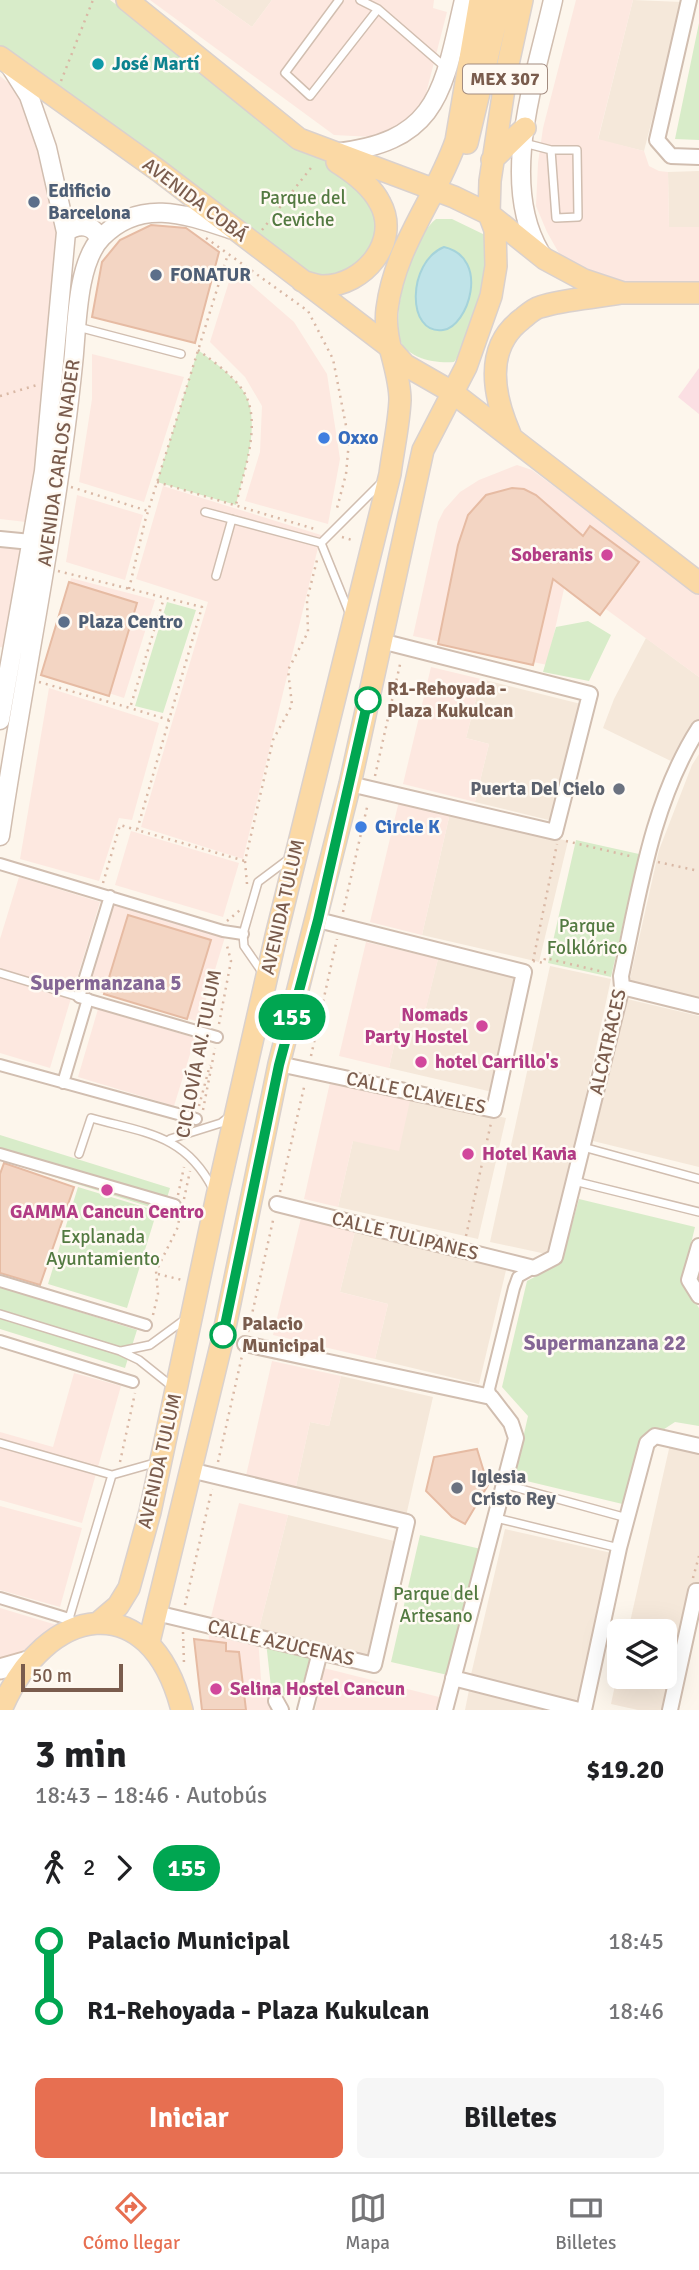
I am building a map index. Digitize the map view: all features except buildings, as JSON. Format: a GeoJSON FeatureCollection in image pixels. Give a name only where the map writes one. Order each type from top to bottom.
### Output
{"type":"FeatureCollection","features":[{"type":"Feature","properties":{"kind":"main road"},"geometry":{"type":"LineString","coordinates":[[127,0],[299,139],[327,153],[433,189],[489,214],[545,259],[584,280],[623,293]]}},
{"type":"Feature","properties":{"kind":"main road"},"geometry":{"type":"LineString","coordinates":[[433,189],[456,141],[480,0]]}},
{"type":"Feature","properties":{"kind":"main road","name":"MEX 307"},"geometry":{"type":"LineString","coordinates":[[433,189],[449,176],[465,149],[501,0]]}},
{"type":"Feature","properties":{"kind":"main road","name":"MEX 307"},"geometry":{"type":"LineString","coordinates":[[489,214],[492,160],[522,0]]}},
{"type":"Feature","properties":{"kind":"main road","name":"AVENIDA COBÁ"},"geometry":{"type":"LineString","coordinates":[[4,60],[387,345],[405,365],[452,392]]}},
{"type":"Feature","properties":{"kind":"main road"},"geometry":{"type":"LineString","coordinates":[[492,160],[524,136]]}},
{"type":"Feature","properties":{"kind":"main road"},"geometry":{"type":"LineString","coordinates":[[301,281],[324,286],[345,281],[364,272],[377,256],[387,236],[387,221],[381,203],[354,173],[327,153]]}},
{"type":"Feature","properties":{"kind":"main road","name":"AVENIDA TULUM"},"geometry":{"type":"LineString","coordinates":[[98,1623],[118,1606],[129,1588],[161,1461],[235,1112],[390,474],[400,398],[387,345],[387,309],[405,243],[433,189]]}},
{"type":"Feature","properties":{"kind":"main road","name":"AVENIDA TULUM"},"geometry":{"type":"LineString","coordinates":[[149,1642],[223,1337],[279,1065],[318,920],[424,450],[431,430],[482,329],[491,296],[496,266],[495,230],[489,214]]}},
{"type":"Feature","properties":{"kind":"main road"},"geometry":{"type":"LineString","coordinates":[[512,437],[499,410],[494,384],[497,358],[506,335],[515,325],[538,308],[623,293],[699,293]]}},
{"type":"Feature","properties":{"kind":"main road"},"geometry":{"type":"LineString","coordinates":[[452,392],[699,583]]}},
{"type":"Feature","properties":{"kind":"main road"},"geometry":{"type":"LineString","coordinates":[[397,416],[416,417],[431,430]]}},
{"type":"Feature","properties":{"kind":"main road"},"geometry":{"type":"LineString","coordinates":[[1,1710],[28,1661],[41,1647],[67,1625],[98,1623],[126,1628],[149,1642],[171,1675],[182,1710]]}},
{"type":"Feature","properties":{"kind":"main road"},"geometry":{"type":"LineString","coordinates":[[0,1669],[28,1661]]}},
{"type":"Feature","properties":{"kind":"street"},"geometry":{"type":"LineString","coordinates":[[327,153],[385,144],[409,129],[429,111],[449,70],[464,0]]}},
{"type":"Feature","properties":{"kind":"street"},"geometry":{"type":"LineString","coordinates":[[545,259],[530,235],[522,210],[524,136],[553,0]]}},
{"type":"Feature","properties":{"kind":"street"},"geometry":{"type":"LineString","coordinates":[[689,0],[657,140],[671,156],[699,157]]}},
{"type":"Feature","properties":{"kind":"street","name":"AVENIDA CARLOS NADER"},"geometry":{"type":"LineString","coordinates":[[0,720],[4,664],[44,471],[66,232],[47,148],[29,96],[4,60]]}},
{"type":"Feature","properties":{"kind":"street"},"geometry":{"type":"LineString","coordinates":[[66,232],[76,226],[87,227],[96,232],[99,239],[117,223],[139,213],[186,214],[244,237]]}},
{"type":"Feature","properties":{"kind":"street","name":"AVENIDA CARLOS NADER"},"geometry":{"type":"LineString","coordinates":[[0,836],[59,483],[87,260],[99,239]]}},
{"type":"Feature","properties":{"kind":"street"},"geometry":{"type":"LineString","coordinates":[[0,539],[31,542]]}},
{"type":"Feature","properties":{"kind":"street"},"geometry":{"type":"LineString","coordinates":[[350,783],[555,832],[590,694],[381,642]]}},
{"type":"Feature","properties":{"kind":"street"},"geometry":{"type":"LineString","coordinates":[[4,664],[27,673]]}},
{"type":"Feature","properties":{"kind":"street","name":"ALCATRACES"},"geometry":{"type":"LineString","coordinates":[[534,1268],[555,1257],[622,981],[646,859],[662,807],[699,729]]}},
{"type":"Feature","properties":{"kind":"street"},"geometry":{"type":"LineString","coordinates":[[0,864],[225,932],[243,934]]}},
{"type":"Feature","properties":{"kind":"street"},"geometry":{"type":"LineString","coordinates":[[63,1083],[105,895]]}},
{"type":"Feature","properties":{"kind":"street","name":"CALLE CLAVELES"},"geometry":{"type":"LineString","coordinates":[[279,1065],[494,1110],[524,972],[318,920]]}},
{"type":"Feature","properties":{"kind":"street"},"geometry":{"type":"LineString","coordinates":[[622,981],[699,1006]]}},
{"type":"Feature","properties":{"kind":"street"},"geometry":{"type":"LineString","coordinates":[[84,998],[217,1037]]}},
{"type":"Feature","properties":{"kind":"street"},"geometry":{"type":"LineString","coordinates":[[0,1065],[198,1123]]}},
{"type":"Feature","properties":{"kind":"street"},"geometry":{"type":"LineString","coordinates":[[0,1154],[179,1207]]}},
{"type":"Feature","properties":{"kind":"street","name":"CALLE TULIPANES"},"geometry":{"type":"LineString","coordinates":[[277,1204],[534,1268]]}},
{"type":"Feature","properties":{"kind":"street"},"geometry":{"type":"LineString","coordinates":[[699,1246],[689,1280],[699,1296]]}},
{"type":"Feature","properties":{"kind":"street"},"geometry":{"type":"LineString","coordinates":[[445,1710],[516,1438],[511,1423],[491,1397],[489,1389],[518,1277],[534,1268]]}},
{"type":"Feature","properties":{"kind":"street"},"geometry":{"type":"LineString","coordinates":[[0,1281],[149,1322]]}},
{"type":"Feature","properties":{"kind":"street"},"geometry":{"type":"LineString","coordinates":[[0,1341],[133,1382]]}},
{"type":"Feature","properties":{"kind":"street"},"geometry":{"type":"LineString","coordinates":[[245,1344],[491,1397]]}},
{"type":"Feature","properties":{"kind":"street"},"geometry":{"type":"LineString","coordinates":[[453,1678],[582,1710],[619,1548],[647,1443],[655,1437],[692,1444]]}},
{"type":"Feature","properties":{"kind":"street","name":"CALLE AZUCENAS"},"geometry":{"type":"LineString","coordinates":[[156,1613],[374,1665],[407,1522],[190,1470]]}},
{"type":"Feature","properties":{"kind":"street"},"geometry":{"type":"LineString","coordinates":[[670,1710],[698,1591]]}},
{"type":"Feature","properties":{"kind":"street"},"geometry":{"type":"LineString","coordinates":[[0,1598],[67,1625]]}},
{"type":"Feature","properties":{"kind":"street"},"geometry":{"type":"LineString","coordinates":[[305,1710],[320,1652]]}},
{"type":"Feature","properties":{"kind":"lane"},"geometry":{"type":"LineString","coordinates":[[339,0],[285,73],[310,96],[378,9]]}},
{"type":"Feature","properties":{"kind":"lane"},"geometry":{"type":"LineString","coordinates":[[360,0],[378,9],[449,70]]}},
{"type":"Feature","properties":{"kind":"lane"},"geometry":{"type":"LineString","coordinates":[[524,136],[551,150],[577,150],[578,217],[556,218],[551,150]]}},
{"type":"Feature","properties":{"kind":"lane"},"geometry":{"type":"LineString","coordinates":[[77,327],[181,354]]}},
{"type":"Feature","properties":{"kind":"lane"},"geometry":{"type":"LineString","coordinates":[[321,543],[390,474]]}},
{"type":"Feature","properties":{"kind":"lane"},"geometry":{"type":"LineString","coordinates":[[205,512],[321,543],[353,622]]}},
{"type":"Feature","properties":{"kind":"lane"},"geometry":{"type":"LineString","coordinates":[[215,576],[232,519]]}},
{"type":"Feature","properties":{"kind":"lane"},"geometry":{"type":"LineString","coordinates":[[267,979],[244,946],[243,934],[258,882],[296,853]]}},
{"type":"Feature","properties":{"kind":"lane"},"geometry":{"type":"LineString","coordinates":[[0,973],[84,998]]}},
{"type":"Feature","properties":{"kind":"lane"},"geometry":{"type":"LineString","coordinates":[[170,1139],[198,1123],[221,1123],[235,1112]]}},
{"type":"Feature","properties":{"kind":"lane"},"geometry":{"type":"LineString","coordinates":[[79,1154],[92,1118],[170,1139],[207,1178],[216,1196]]}},
{"type":"Feature","properties":{"kind":"lane"},"geometry":{"type":"LineString","coordinates":[[583,1147],[699,1179]]}},
{"type":"Feature","properties":{"kind":"lane"},"geometry":{"type":"LineString","coordinates":[[574,1181],[699,1212]]}},
{"type":"Feature","properties":{"kind":"lane"},"geometry":{"type":"LineString","coordinates":[[120,1351],[150,1345],[170,1333],[192,1313]]}},
{"type":"Feature","properties":{"kind":"lane"},"geometry":{"type":"LineString","coordinates":[[0,1314],[120,1351],[142,1363],[176,1390]]}},
{"type":"Feature","properties":{"kind":"lane"},"geometry":{"type":"LineString","coordinates":[[0,1443],[115,1474],[161,1461]]}},
{"type":"Feature","properties":{"kind":"lane"},"geometry":{"type":"LineString","coordinates":[[67,1625],[115,1474]]}},
{"type":"Feature","properties":{"kind":"lane"},"geometry":{"type":"LineString","coordinates":[[503,1484],[628,1518]]}},
{"type":"Feature","properties":{"kind":"lane"},"geometry":{"type":"LineString","coordinates":[[496,1518],[619,1548]]}},
{"type":"Feature","properties":{"kind":"path"},"geometry":{"type":"LineString","coordinates":[[53,96],[93,0]]}},
{"type":"Feature","properties":{"kind":"path"},"geometry":{"type":"LineString","coordinates":[[244,237],[327,153]]}},
{"type":"Feature","properties":{"kind":"path"},"geometry":{"type":"LineString","coordinates":[[186,214],[208,239],[308,311],[333,359],[349,441],[346,474],[330,534]]}},
{"type":"Feature","properties":{"kind":"path"},"geometry":{"type":"LineString","coordinates":[[129,589],[148,511],[228,254]]}},
{"type":"Feature","properties":{"kind":"path"},"geometry":{"type":"LineString","coordinates":[[198,350],[244,391],[251,419],[247,455],[236,505]]}},
{"type":"Feature","properties":{"kind":"path"},"geometry":{"type":"LineString","coordinates":[[0,396],[53,380]]}},
{"type":"Feature","properties":{"kind":"path"},"geometry":{"type":"LineString","coordinates":[[157,482],[372,545]]}},
{"type":"Feature","properties":{"kind":"path"},"geometry":{"type":"LineString","coordinates":[[59,483],[148,511]]}},
{"type":"Feature","properties":{"kind":"path"},"geometry":{"type":"LineString","coordinates":[[248,892],[244,861],[273,740],[292,705],[288,670],[308,632],[307,600],[314,563],[326,551]]}},
{"type":"Feature","properties":{"kind":"path"},"geometry":{"type":"LineString","coordinates":[[45,567],[202,607],[137,830]]}},
{"type":"Feature","properties":{"kind":"path"},"geometry":{"type":"LineString","coordinates":[[130,708],[164,598]]}},
{"type":"Feature","properties":{"kind":"path"},"geometry":{"type":"LineString","coordinates":[[186,1676],[182,1619],[404,646]]}},
{"type":"Feature","properties":{"kind":"path"},"geometry":{"type":"LineString","coordinates":[[27,673],[169,720]]}},
{"type":"Feature","properties":{"kind":"path"},"geometry":{"type":"LineString","coordinates":[[105,895],[120,825],[244,861]]}},
{"type":"Feature","properties":{"kind":"path"},"geometry":{"type":"LineString","coordinates":[[622,981],[545,958],[544,963],[533,961],[559,839],[699,871]]}},
{"type":"Feature","properties":{"kind":"path"},"geometry":{"type":"LineString","coordinates":[[225,932],[228,918],[242,908]]}},
{"type":"Feature","properties":{"kind":"path","name":"CICLOVÍA AV. TULUM"},"geometry":{"type":"LineString","coordinates":[[198,1123],[231,961],[225,932]]}},
{"type":"Feature","properties":{"kind":"path"},"geometry":{"type":"LineString","coordinates":[[463,1251],[494,1110]]}},
{"type":"Feature","properties":{"kind":"path","name":"CICLOVÍA AV. TULUM"},"geometry":{"type":"LineString","coordinates":[[149,1322],[158,1294],[156,1274],[192,1161]]}},
{"type":"Feature","properties":{"kind":"path"},"geometry":{"type":"LineString","coordinates":[[156,1274],[199,1284]]}},
{"type":"Feature","properties":{"kind":"path"},"geometry":{"type":"LineString","coordinates":[[115,1474],[142,1363]]}},
{"type":"Feature","properties":{"kind":"path"},"geometry":{"type":"LineString","coordinates":[[698,1591],[692,1582],[699,1556]]}},
{"type":"Feature","properties":{"kind":"shaded area"},"geometry":{"type":"Polygon","coordinates":[[[150,0],[214,0],[252,27],[272,0],[434,0],[433,8],[447,12],[422,109],[407,123],[373,137],[334,135],[150,0]]]}},
{"type":"Feature","properties":{"kind":"shaded area"},"geometry":{"type":"Polygon","coordinates":[[[214,0],[272,0],[252,27],[214,0]]]}},
{"type":"Feature","properties":{"kind":"shaded area"},"geometry":{"type":"Polygon","coordinates":[[[576,0],[633,0],[598,139],[644,151],[649,166],[668,172],[669,227],[699,227],[699,286],[652,287],[601,280],[560,255],[547,232],[536,206],[538,163],[543,128],[576,0]]]}},
{"type":"Feature","properties":{"kind":"shaded area"},"geometry":{"type":"Polygon","coordinates":[[[633,0],[682,2],[644,151],[598,140],[633,0]]]}},
{"type":"Feature","properties":{"kind":"shaded area"},"geometry":{"type":"Polygon","coordinates":[[[0,76],[25,96],[61,234],[38,459],[26,522],[0,519],[0,76]]]}},
{"type":"Feature","properties":{"kind":"shaded area"},"geometry":{"type":"Polygon","coordinates":[[[699,171],[699,227],[669,228],[668,172],[699,171]]]}},
{"type":"Feature","properties":{"kind":"shaded area"},"geometry":{"type":"Polygon","coordinates":[[[233,269],[294,322],[327,374],[340,459],[328,524],[245,501],[260,452],[262,406],[245,377],[210,342],[233,269]]]}},
{"type":"Feature","properties":{"kind":"shaded area"},"geometry":{"type":"Polygon","coordinates":[[[92,354],[184,377],[144,502],[79,482],[92,399],[92,354]]]}},
{"type":"Feature","properties":{"kind":"shaded area"},"geometry":{"type":"Polygon","coordinates":[[[699,368],[699,414],[678,397],[699,368]]]}},
{"type":"Feature","properties":{"kind":"shaded area"},"geometry":{"type":"Polygon","coordinates":[[[517,465],[532,470],[699,593],[699,677],[566,580],[547,665],[413,636],[438,522],[444,510],[460,492],[479,480],[517,465]]]}},
{"type":"Feature","properties":{"kind":"shaded area"},"geometry":{"type":"Polygon","coordinates":[[[163,486],[321,535],[243,859],[141,827],[208,602],[136,579],[163,486]]]}},
{"type":"Feature","properties":{"kind":"shaded area"},"geometry":{"type":"Polygon","coordinates":[[[77,495],[143,515],[125,580],[66,562],[77,495]]]}},
{"type":"Feature","properties":{"kind":"shaded area"},"geometry":{"type":"Polygon","coordinates":[[[0,545],[22,546],[6,648],[0,647],[0,545]]]}},
{"type":"Feature","properties":{"kind":"shaded area"},"geometry":{"type":"Polygon","coordinates":[[[71,578],[155,600],[124,698],[53,675],[71,578]]]}},
{"type":"Feature","properties":{"kind":"shaded area"},"geometry":{"type":"Polygon","coordinates":[[[646,638],[699,677],[699,721],[677,764],[603,728],[614,699],[646,638]]]}},
{"type":"Feature","properties":{"kind":"shaded area"},"geometry":{"type":"Polygon","coordinates":[[[431,667],[481,679],[466,738],[489,744],[475,802],[403,784],[431,667]]]}},
{"type":"Feature","properties":{"kind":"shaded area"},"geometry":{"type":"Polygon","coordinates":[[[481,679],[593,707],[565,824],[475,802],[489,744],[466,738],[481,679]]]}},
{"type":"Feature","properties":{"kind":"shaded area"},"geometry":{"type":"Polygon","coordinates":[[[49,688],[159,723],[132,820],[119,818],[99,881],[20,859],[49,688]]]}},
{"type":"Feature","properties":{"kind":"shaded area"},"geometry":{"type":"Polygon","coordinates":[[[699,754],[699,999],[629,983],[659,850],[692,765],[699,754]]]}},
{"type":"Feature","properties":{"kind":"shaded area"},"geometry":{"type":"Polygon","coordinates":[[[399,801],[450,813],[422,935],[370,922],[399,801]]]}},
{"type":"Feature","properties":{"kind":"shaded area"},"geometry":{"type":"Polygon","coordinates":[[[450,813],[568,841],[539,962],[422,935],[450,813]]]}},
{"type":"Feature","properties":{"kind":"shaded area"},"geometry":{"type":"Polygon","coordinates":[[[131,831],[239,863],[223,917],[115,885],[131,831]]]}},
{"type":"Feature","properties":{"kind":"shaded area"},"geometry":{"type":"Polygon","coordinates":[[[19,877],[100,902],[50,1068],[0,1053],[0,939],[19,877]]]}},
{"type":"Feature","properties":{"kind":"shaded area"},"geometry":{"type":"Polygon","coordinates":[[[112,903],[225,937],[199,1022],[86,988],[112,903]]]}},
{"type":"Feature","properties":{"kind":"shaded area"},"geometry":{"type":"Polygon","coordinates":[[[366,942],[438,959],[424,1016],[402,1011],[389,1068],[339,1056],[366,942]]]}},
{"type":"Feature","properties":{"kind":"shaded area"},"geometry":{"type":"Polygon","coordinates":[[[438,959],[527,980],[501,1094],[389,1068],[402,1011],[424,1015],[438,959]]]}},
{"type":"Feature","properties":{"kind":"shaded area"},"geometry":{"type":"Polygon","coordinates":[[[550,966],[611,979],[551,1255],[490,1242],[550,966]]]}},
{"type":"Feature","properties":{"kind":"shaded area"},"geometry":{"type":"Polygon","coordinates":[[[627,999],[699,1016],[699,1167],[593,1141],[627,999]]]}},
{"type":"Feature","properties":{"kind":"shaded area"},"geometry":{"type":"Polygon","coordinates":[[[98,1009],[195,1038],[174,1106],[78,1077],[98,1009]]]}},
{"type":"Feature","properties":{"kind":"shaded area"},"geometry":{"type":"Polygon","coordinates":[[[331,1078],[411,1096],[399,1151],[353,1141],[338,1207],[304,1199],[331,1078]]]}},
{"type":"Feature","properties":{"kind":"shaded area"},"geometry":{"type":"Polygon","coordinates":[[[411,1096],[506,1118],[478,1239],[338,1207],[353,1141],[411,1096]]]}},
{"type":"Feature","properties":{"kind":"shaded area"},"geometry":{"type":"Polygon","coordinates":[[[301,1218],[355,1231],[340,1292],[388,1304],[375,1359],[273,1335],[301,1218]]]}},
{"type":"Feature","properties":{"kind":"shaded area"},"geometry":{"type":"Polygon","coordinates":[[[355,1231],[507,1266],[479,1384],[375,1359],[388,1304],[340,1292],[355,1231]]]}},
{"type":"Feature","properties":{"kind":"shaded area"},"geometry":{"type":"Polygon","coordinates":[[[272,1361],[341,1376],[329,1426],[310,1422],[295,1491],[245,1480],[272,1361]]]}},
{"type":"Feature","properties":{"kind":"shaded area"},"geometry":{"type":"Polygon","coordinates":[[[74,1373],[121,1386],[82,1523],[0,1500],[0,1432],[53,1447],[74,1373]]]}},
{"type":"Feature","properties":{"kind":"shaded area"},"geometry":{"type":"Polygon","coordinates":[[[341,1376],[433,1397],[406,1516],[295,1491],[310,1422],[329,1426],[341,1376]]]}},
{"type":"Feature","properties":{"kind":"shaded area"},"geometry":{"type":"Polygon","coordinates":[[[671,1440],[699,1446],[699,1594],[677,1689],[677,1619],[631,1619],[671,1440]]]}},
{"type":"Feature","properties":{"kind":"shaded area"},"geometry":{"type":"Polygon","coordinates":[[[239,1503],[288,1515],[259,1629],[211,1617],[239,1503]]]}},
{"type":"Feature","properties":{"kind":"shaded area"},"geometry":{"type":"Polygon","coordinates":[[[0,1506],[82,1528],[60,1607],[0,1590],[0,1506]]]}},
{"type":"Feature","properties":{"kind":"shaded area"},"geometry":{"type":"Polygon","coordinates":[[[288,1515],[398,1542],[372,1656],[259,1629],[288,1515]]]}},
{"type":"Feature","properties":{"kind":"shaded area"},"geometry":{"type":"Polygon","coordinates":[[[505,1529],[625,1556],[610,1619],[607,1619],[607,1634],[590,1707],[470,1679],[505,1529]]]}},
{"type":"Feature","properties":{"kind":"shaded area"},"geometry":{"type":"Polygon","coordinates":[[[0,1608],[60,1626],[28,1653],[0,1663],[0,1608]]]}},
{"type":"Feature","properties":{"kind":"shaded area"},"geometry":{"type":"Polygon","coordinates":[[[208,1626],[258,1638],[261,1679],[274,1710],[214,1710],[208,1626]]]}},
{"type":"Feature","properties":{"kind":"shaded area"},"geometry":{"type":"Polygon","coordinates":[[[324,1668],[447,1699],[444,1710],[315,1710],[324,1668]]]}},
{"type":"Feature","properties":{"kind":"shaded area"},"geometry":{"type":"Polygon","coordinates":[[[614,1689],[677,1689],[672,1710],[638,1710],[611,1704],[614,1689]]]}},
{"type":"Feature","properties":{"kind":"shaded area"},"geometry":{"type":"Polygon","coordinates":[[[469,1690],[556,1710],[465,1710],[469,1690]]]}},
{"type":"Feature","properties":{"kind":"green space","name":"Parque del Ceviche"},"geometry":{"type":"Polygon","coordinates":[[[0,0],[110,0],[361,188],[379,222],[365,262],[351,272],[340,275],[308,276],[0,45],[0,0]]]}},
{"type":"Feature","properties":{"kind":"green space"},"geometry":{"type":"Polygon","coordinates":[[[699,23],[699,140],[675,139],[699,23]]]}},
{"type":"Feature","properties":{"kind":"green space"},"geometry":{"type":"Polygon","coordinates":[[[436,219],[452,219],[485,235],[487,275],[463,350],[454,362],[421,358],[407,350],[399,336],[399,307],[406,273],[419,241],[436,219]]]}},
{"type":"Feature","properties":{"kind":"green space"},"geometry":{"type":"Polygon","coordinates":[[[198,350],[233,378],[248,402],[252,431],[236,505],[157,482],[198,350]]]}},
{"type":"Feature","properties":{"kind":"green space"},"geometry":{"type":"Polygon","coordinates":[[[167,602],[196,610],[163,713],[135,706],[167,602]]]}},
{"type":"Feature","properties":{"kind":"green space"},"geometry":{"type":"Polygon","coordinates":[[[588,621],[611,635],[589,681],[543,672],[556,627],[588,621]]]}},
{"type":"Feature","properties":{"kind":"green space","name":"Parque Folklórico"},"geometry":{"type":"Polygon","coordinates":[[[576,840],[639,854],[611,977],[548,963],[576,840]]]}},
{"type":"Feature","properties":{"kind":"green space"},"geometry":{"type":"Polygon","coordinates":[[[0,1135],[170,1188],[163,1211],[0,1160],[0,1135]]]}},
{"type":"Feature","properties":{"kind":"green space","name":"Explanada Ayuntamiento"},"geometry":{"type":"Polygon","coordinates":[[[78,1187],[157,1211],[127,1308],[48,1284],[78,1187]]]}},
{"type":"Feature","properties":{"kind":"green space"},"geometry":{"type":"Polygon","coordinates":[[[579,1199],[695,1227],[682,1281],[699,1308],[699,1426],[675,1422],[655,1435],[635,1507],[514,1478],[528,1416],[502,1387],[527,1281],[561,1263],[579,1199]]]}},
{"type":"Feature","properties":{"kind":"green space"},"geometry":{"type":"Polygon","coordinates":[[[0,1287],[137,1330],[125,1368],[0,1329],[0,1287]]]}},
{"type":"Feature","properties":{"kind":"green space","name":"Parque del Artesano"},"geometry":{"type":"Polygon","coordinates":[[[420,1535],[481,1549],[452,1676],[391,1662],[420,1535]]]}},
{"type":"Feature","properties":{"kind":"green space"},"geometry":{"type":"Polygon","coordinates":[[[266,1642],[312,1653],[300,1692],[280,1695],[271,1687],[266,1642]]]}},
{"type":"Feature","properties":{"kind":"water"},"geometry":{"type":"Polygon","coordinates":[[[444,247],[458,254],[467,264],[471,277],[471,292],[460,317],[452,326],[443,330],[431,328],[422,321],[417,310],[416,296],[423,267],[432,255],[444,247]]]}},
{"type":"Feature","properties":{"kind":"bus line","name":"155"},"geometry":{"type":"LineString","coordinates":[[223,1335],[279,1065],[318,920],[368,700]]}},
{"type":"Feature","properties":{"kind":"place","name":"José Martí"},"geometry":{"type":"Point","coordinates":[98,64]}},
{"type":"Feature","properties":{"kind":"place","name":"Edificio Barcelona"},"geometry":{"type":"Point","coordinates":[34,202]}},
{"type":"Feature","properties":{"kind":"place","name":"FONATUR"},"geometry":{"type":"Point","coordinates":[156,275]}},
{"type":"Feature","properties":{"kind":"place","name":"Oxxo"},"geometry":{"type":"Point","coordinates":[324,438]}},
{"type":"Feature","properties":{"kind":"place","name":"Soberanis"},"geometry":{"type":"Point","coordinates":[607,555]}},
{"type":"Feature","properties":{"kind":"place","name":"Plaza Centro"},"geometry":{"type":"Point","coordinates":[64,622]}},
{"type":"Feature","properties":{"kind":"place","name":"R1-Rehoyada - Plaza Kukulcan"},"geometry":{"type":"Point","coordinates":[368,700]}},
{"type":"Feature","properties":{"kind":"place","name":"Puerta Del Cielo"},"geometry":{"type":"Point","coordinates":[619,789]}},
{"type":"Feature","properties":{"kind":"place","name":"Circle K"},"geometry":{"type":"Point","coordinates":[361,827]}},
{"type":"Feature","properties":{"kind":"place","name":"Nomads Party Hostel"},"geometry":{"type":"Point","coordinates":[482,1026]}},
{"type":"Feature","properties":{"kind":"place","name":"hotel Carrillo's"},"geometry":{"type":"Point","coordinates":[421,1062]}},
{"type":"Feature","properties":{"kind":"place","name":"Hotel Kavia"},"geometry":{"type":"Point","coordinates":[468,1154]}},
{"type":"Feature","properties":{"kind":"place","name":"GAMMA Cancun Centro"},"geometry":{"type":"Point","coordinates":[107,1190]}},
{"type":"Feature","properties":{"kind":"place","name":"Palacio Municipal"},"geometry":{"type":"Point","coordinates":[223,1335]}},
{"type":"Feature","properties":{"kind":"place","name":"Iglesia Cristo Rey"},"geometry":{"type":"Point","coordinates":[457,1488]}},
{"type":"Feature","properties":{"kind":"place","name":"Selina Hostel Cancun"},"geometry":{"type":"Point","coordinates":[216,1689]}},
{"type":"Feature","properties":{"kind":"district","name":"Supermanzana 5"},"geometry":{"type":"Point","coordinates":[106,983]}},
{"type":"Feature","properties":{"kind":"district","name":"Supermanzana 22"},"geometry":{"type":"Point","coordinates":[605,1343]}}]}
